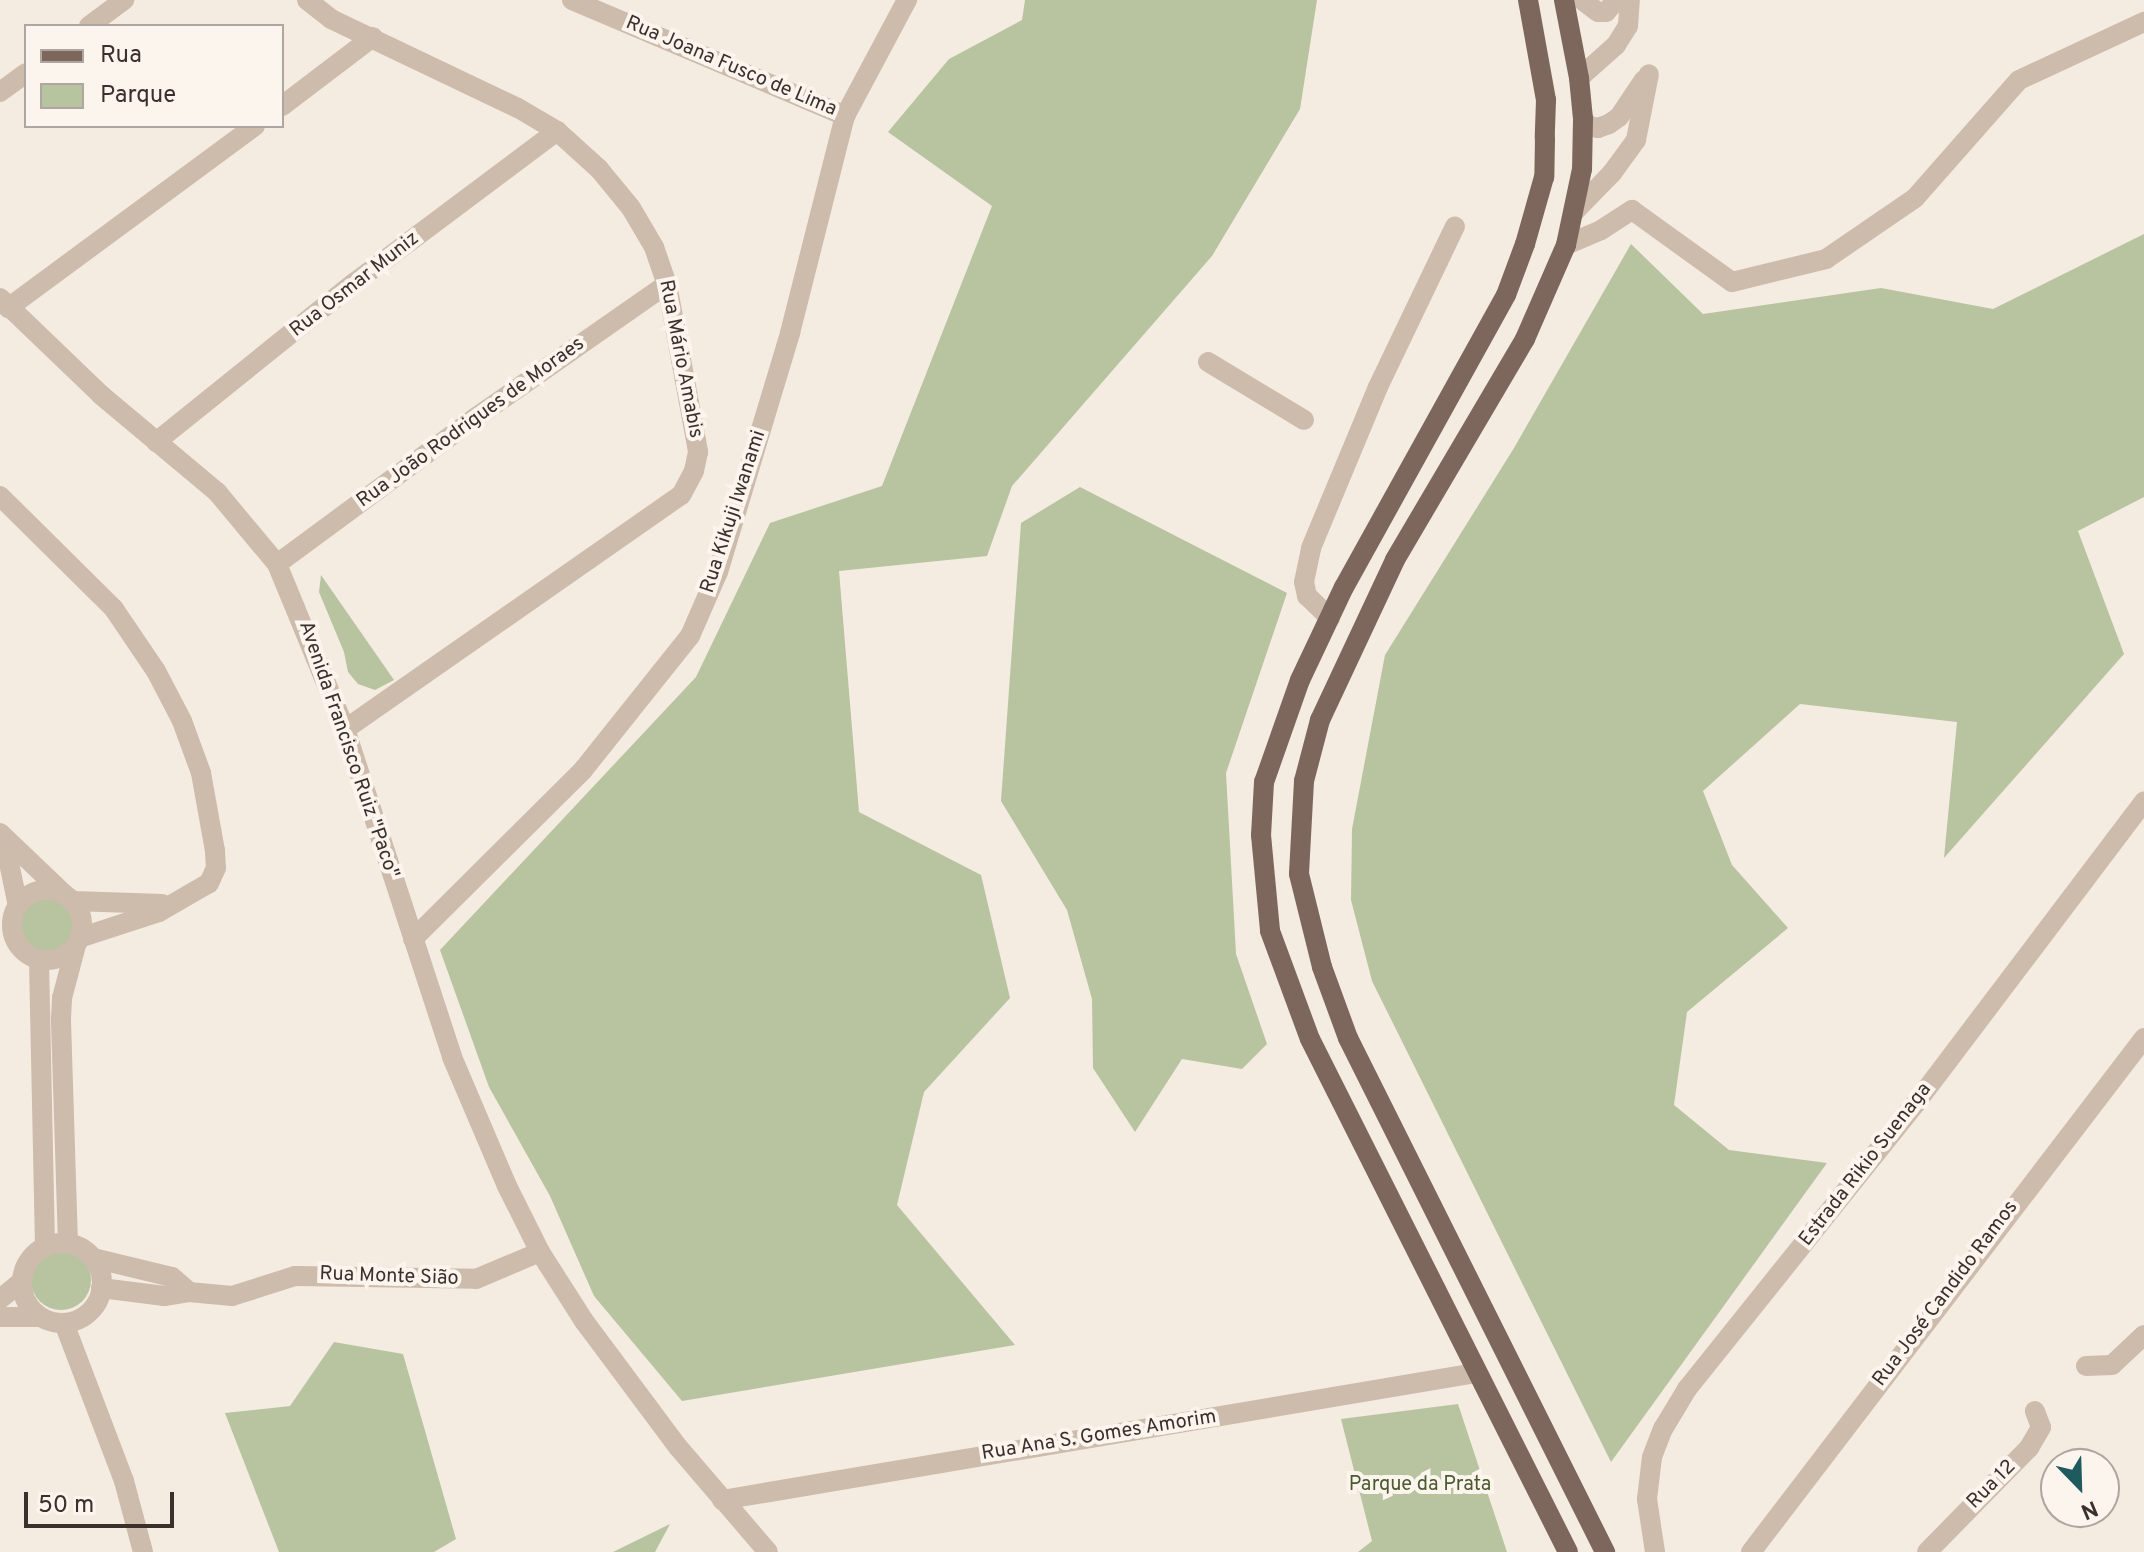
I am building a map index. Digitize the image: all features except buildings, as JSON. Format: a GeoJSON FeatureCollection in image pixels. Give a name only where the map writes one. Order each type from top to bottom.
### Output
{"type":"FeatureCollection","features":[{"type":"Feature","properties":{"kind":"main road"},"geometry":{"type":"LineString","coordinates":[[1528,0],[1546,100],[1544,177],[1525,244],[1506,295],[1330,618],[1300,680],[1264,782],[1261,835],[1270,931],[1310,1039],[1568,1552]]}},
{"type":"Feature","properties":{"kind":"main road"},"geometry":{"type":"LineString","coordinates":[[1564,0],[1579,78],[1583,119],[1582,169],[1566,245],[1525,339],[1395,560],[1330,696],[1304,781],[1299,874],[1322,967],[1348,1038],[1605,1552]]}},
{"type":"Feature","properties":{"kind":"street"},"geometry":{"type":"LineString","coordinates":[[92,24],[124,0]]}},
{"type":"Feature","properties":{"kind":"street","name":"Rua Mário Amabis"},"geometry":{"type":"LineString","coordinates":[[307,0],[331,19],[518,108],[557,131],[599,169],[631,208],[654,247],[667,284],[698,452],[681,495],[345,729]]}},
{"type":"Feature","properties":{"kind":"street","name":"Rua Joana Fusco de Lima"},"geometry":{"type":"LineString","coordinates":[[572,0],[845,116]]}},
{"type":"Feature","properties":{"kind":"street","name":"Rua Kikuji Iwanami"},"geometry":{"type":"LineString","coordinates":[[413,939],[583,770],[690,636],[718,572],[790,333],[845,116],[907,0]]}},
{"type":"Feature","properties":{"kind":"street"},"geometry":{"type":"LineString","coordinates":[[1582,0],[1598,12],[1606,12],[1616,0]]}},
{"type":"Feature","properties":{"kind":"street"},"geometry":{"type":"LineString","coordinates":[[1579,78],[1616,45],[1628,26],[1630,0]]}},
{"type":"Feature","properties":{"kind":"street"},"geometry":{"type":"LineString","coordinates":[[1566,245],[1601,230],[1632,210],[1732,282],[1826,259],[1915,198],[2019,80],[2144,22]]}},
{"type":"Feature","properties":{"kind":"street"},"geometry":{"type":"LineString","coordinates":[[284,104],[373,37]]}},
{"type":"Feature","properties":{"kind":"street"},"geometry":{"type":"LineString","coordinates":[[0,92],[24,74]]}},
{"type":"Feature","properties":{"kind":"street"},"geometry":{"type":"LineString","coordinates":[[1575,211],[1612,173],[1636,140],[1649,74],[1619,117],[1609,124],[1589,126],[1583,119]]}},
{"type":"Feature","properties":{"kind":"street"},"geometry":{"type":"LineString","coordinates":[[4,303],[252,128]]}},
{"type":"Feature","properties":{"kind":"street","name":"Rua Osmar Muniz"},"geometry":{"type":"LineString","coordinates":[[156,442],[354,283],[557,131]]}},
{"type":"Feature","properties":{"kind":"street"},"geometry":{"type":"LineString","coordinates":[[1330,618],[1307,596],[1304,582],[1311,548],[1378,387],[1455,226]]}},
{"type":"Feature","properties":{"kind":"street","name":"Rua João Rodrigues de Moraes"},"geometry":{"type":"LineString","coordinates":[[277,564],[475,418],[667,284]]}},
{"type":"Feature","properties":{"kind":"street","name":"Avenida Francisco Ruiz \"Paco\""},"geometry":{"type":"LineString","coordinates":[[4,303],[156,442],[217,492],[277,564],[345,729],[477,1123],[540,1252],[637,1394],[768,1552]]}},
{"type":"Feature","properties":{"kind":"street"},"geometry":{"type":"LineString","coordinates":[[1208,362],[1304,420]]}},
{"type":"Feature","properties":{"kind":"street"},"geometry":{"type":"LineString","coordinates":[[0,496],[114,609],[156,671],[182,721],[201,773],[216,868],[209,883],[178,902],[78,941],[63,956],[39,960],[8,944],[10,918],[2,836]]}},
{"type":"Feature","properties":{"kind":"street","name":"Estrada Rikio Suenaga"},"geometry":{"type":"LineString","coordinates":[[1655,1552],[1647,1499],[1652,1457],[1663,1429],[1687,1389],[1916,1103],[2144,801]]}},
{"type":"Feature","properties":{"kind":"street"},"geometry":{"type":"LineString","coordinates":[[2,836],[68,898],[82,920],[62,998],[61,1018],[68,1244]]}},
{"type":"Feature","properties":{"kind":"street"},"geometry":{"type":"LineString","coordinates":[[10,918],[41,890],[68,898],[132,905],[178,902]]}},
{"type":"Feature","properties":{"kind":"street"},"geometry":{"type":"LineString","coordinates":[[39,960],[45,1247]]}},
{"type":"Feature","properties":{"kind":"street","name":"Rua José Candido Ramos"},"geometry":{"type":"LineString","coordinates":[[1751,1552],[2144,1038]]}},
{"type":"Feature","properties":{"kind":"street"},"geometry":{"type":"LineString","coordinates":[[0,1317],[39,1317],[64,1323],[75,1321],[93,1309],[101,1288],[101,1277],[93,1258],[68,1244],[45,1247],[29,1260],[22,1281],[25,1301],[39,1317]]}},
{"type":"Feature","properties":{"kind":"street","name":"Rua Monte Sião"},"geometry":{"type":"LineString","coordinates":[[101,1288],[164,1296],[189,1292],[232,1296],[307,1275],[476,1279],[540,1252]]}},
{"type":"Feature","properties":{"kind":"street","name":"Rua Monte Sião"},"geometry":{"type":"LineString","coordinates":[[93,1258],[172,1277],[189,1292]]}},
{"type":"Feature","properties":{"kind":"street"},"geometry":{"type":"LineString","coordinates":[[0,1299],[22,1281]]}},
{"type":"Feature","properties":{"kind":"street"},"geometry":{"type":"LineString","coordinates":[[64,1323],[124,1481],[143,1552]]}},
{"type":"Feature","properties":{"kind":"street"},"geometry":{"type":"LineString","coordinates":[[2086,1366],[2112,1365],[2144,1335]]}},
{"type":"Feature","properties":{"kind":"street","name":"Rua Ana S. Gomes Amorim"},"geometry":{"type":"LineString","coordinates":[[722,1500],[1476,1373]]}},
{"type":"Feature","properties":{"kind":"street","name":"Rua 12"},"geometry":{"type":"LineString","coordinates":[[1927,1552],[2029,1448],[2041,1427],[2035,1411]]}},
{"type":"Feature","properties":{"kind":"green space"},"geometry":{"type":"Polygon","coordinates":[[[1025,0],[1317,0],[1300,109],[1212,256],[1012,486],[987,556],[839,571],[859,812],[981,875],[1010,998],[924,1092],[897,1205],[1015,1345],[682,1401],[594,1296],[550,1196],[489,1087],[440,950],[696,677],[770,523],[882,486],[992,206],[888,132],[949,59],[1022,20],[1025,0]]]}},
{"type":"Feature","properties":{"kind":"green space"},"geometry":{"type":"Polygon","coordinates":[[[2144,234],[2144,497],[2078,531],[2124,654],[1944,858],[1957,722],[1800,704],[1703,791],[1732,865],[1788,928],[1687,1012],[1674,1105],[1729,1150],[1827,1163],[1611,1462],[1372,981],[1351,900],[1352,829],[1385,655],[1514,448],[1631,244],[1703,314],[1881,288],[1993,309],[2144,234]]]}},
{"type":"Feature","properties":{"kind":"green space"},"geometry":{"type":"Polygon","coordinates":[[[1080,487],[1287,593],[1226,773],[1236,954],[1267,1044],[1242,1069],[1182,1059],[1135,1132],[1093,1068],[1092,999],[1067,910],[1001,801],[1021,523],[1080,487]]]}},
{"type":"Feature","properties":{"kind":"green space"},"geometry":{"type":"Polygon","coordinates":[[[321,575],[394,680],[375,690],[358,684],[348,672],[344,652],[319,592],[321,575]]]}},
{"type":"Feature","properties":{"kind":"green space"},"geometry":{"type":"Polygon","coordinates":[[[47,897],[67,906],[76,926],[67,946],[47,955],[27,946],[18,926],[27,906],[47,897]]]}},
{"type":"Feature","properties":{"kind":"green space"},"geometry":{"type":"Polygon","coordinates":[[[61,1250],[82,1259],[91,1280],[82,1301],[61,1310],[40,1301],[31,1280],[40,1259],[61,1250]]]}},
{"type":"Feature","properties":{"kind":"green space"},"geometry":{"type":"Polygon","coordinates":[[[334,1342],[403,1354],[456,1539],[434,1552],[279,1552],[225,1413],[290,1406],[334,1342]]]}},
{"type":"Feature","properties":{"kind":"green space","name":"Parque da Prata"},"geometry":{"type":"Polygon","coordinates":[[[1458,1404],[1507,1552],[1358,1552],[1372,1541],[1341,1419],[1458,1404]]]}},
{"type":"Feature","properties":{"kind":"green space"},"geometry":{"type":"Polygon","coordinates":[[[670,1524],[655,1552],[613,1552],[670,1524]]]}}]}
